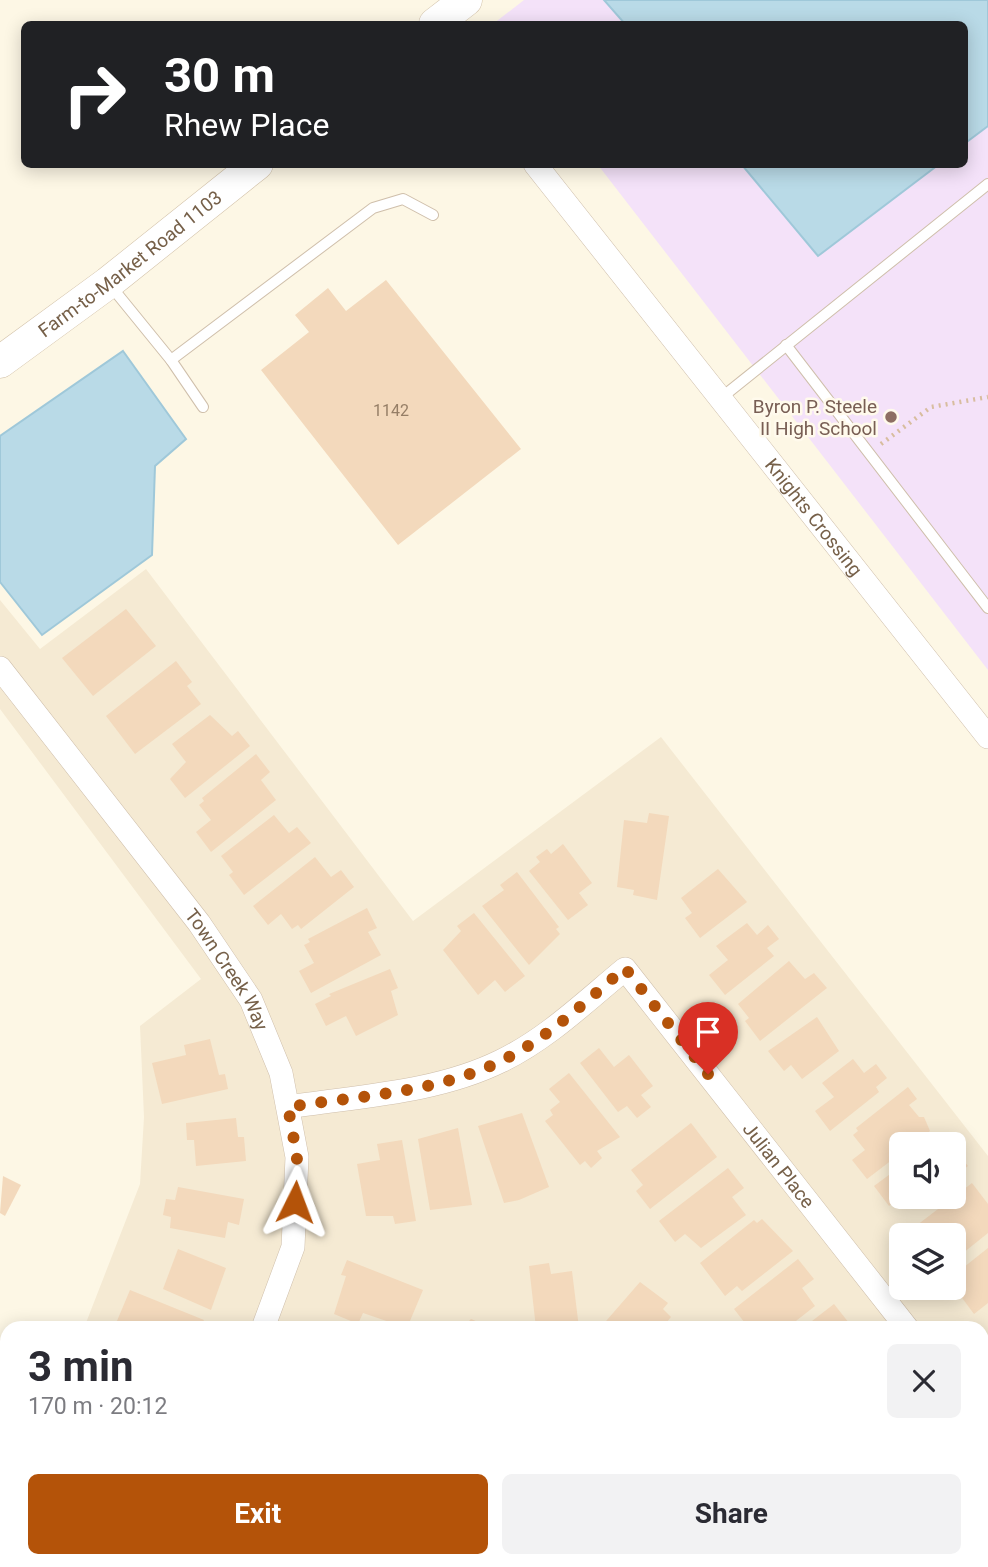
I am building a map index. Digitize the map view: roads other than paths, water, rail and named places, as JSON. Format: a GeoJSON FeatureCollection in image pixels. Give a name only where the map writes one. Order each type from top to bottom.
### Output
{"type":"FeatureCollection","features":[{"type":"Feature","properties":{"kind":"main road"},"geometry":{"type":"LineString","coordinates":[[439,21],[466,0]]}},
{"type":"Feature","properties":{"kind":"main road","name":"Farm-to-Market Road 1103"},"geometry":{"type":"LineString","coordinates":[[0,362],[108,283],[252,168]]}},
{"type":"Feature","properties":{"kind":"street","name":"Knights Crossing"},"geometry":{"type":"LineString","coordinates":[[538,168],[988,737]]}},
{"type":"Feature","properties":{"kind":"street","name":"Town Creek Way"},"geometry":{"type":"LineString","coordinates":[[0,668],[199,923],[251,1000],[281,1073],[297,1157],[293,1247],[266,1321]]}},
{"type":"Feature","properties":{"kind":"street","name":"Julian Place"},"geometry":{"type":"LineString","coordinates":[[288,1107],[439,1084],[501,1061],[562,1021],[625,968],[902,1321]]}},
{"type":"Feature","properties":{"kind":"lane"},"geometry":{"type":"LineString","coordinates":[[721,398],[988,184]]}},
{"type":"Feature","properties":{"kind":"lane"},"geometry":{"type":"LineString","coordinates":[[170,360],[373,208],[403,199],[433,215]]}},
{"type":"Feature","properties":{"kind":"lane"},"geometry":{"type":"LineString","coordinates":[[108,283],[170,360],[203,407]]}},
{"type":"Feature","properties":{"kind":"lane"},"geometry":{"type":"LineString","coordinates":[[786,345],[988,607]]}},
{"type":"Feature","properties":{"kind":"water"},"geometry":{"type":"Polygon","coordinates":[[[604,0],[988,0],[988,126],[968,141],[968,21],[622,21],[604,0]]]}},
{"type":"Feature","properties":{"kind":"water"},"geometry":{"type":"Polygon","coordinates":[[[745,168],[934,168],[818,256],[745,168]]]}},
{"type":"Feature","properties":{"kind":"water"},"geometry":{"type":"Polygon","coordinates":[[[123,351],[186,439],[155,466],[152,555],[42,635],[0,582],[0,436],[123,351]]]}},
{"type":"Feature","properties":{"kind":"place","name":"Byron P. Steele II High School"},"geometry":{"type":"Point","coordinates":[891,417]}}]}
